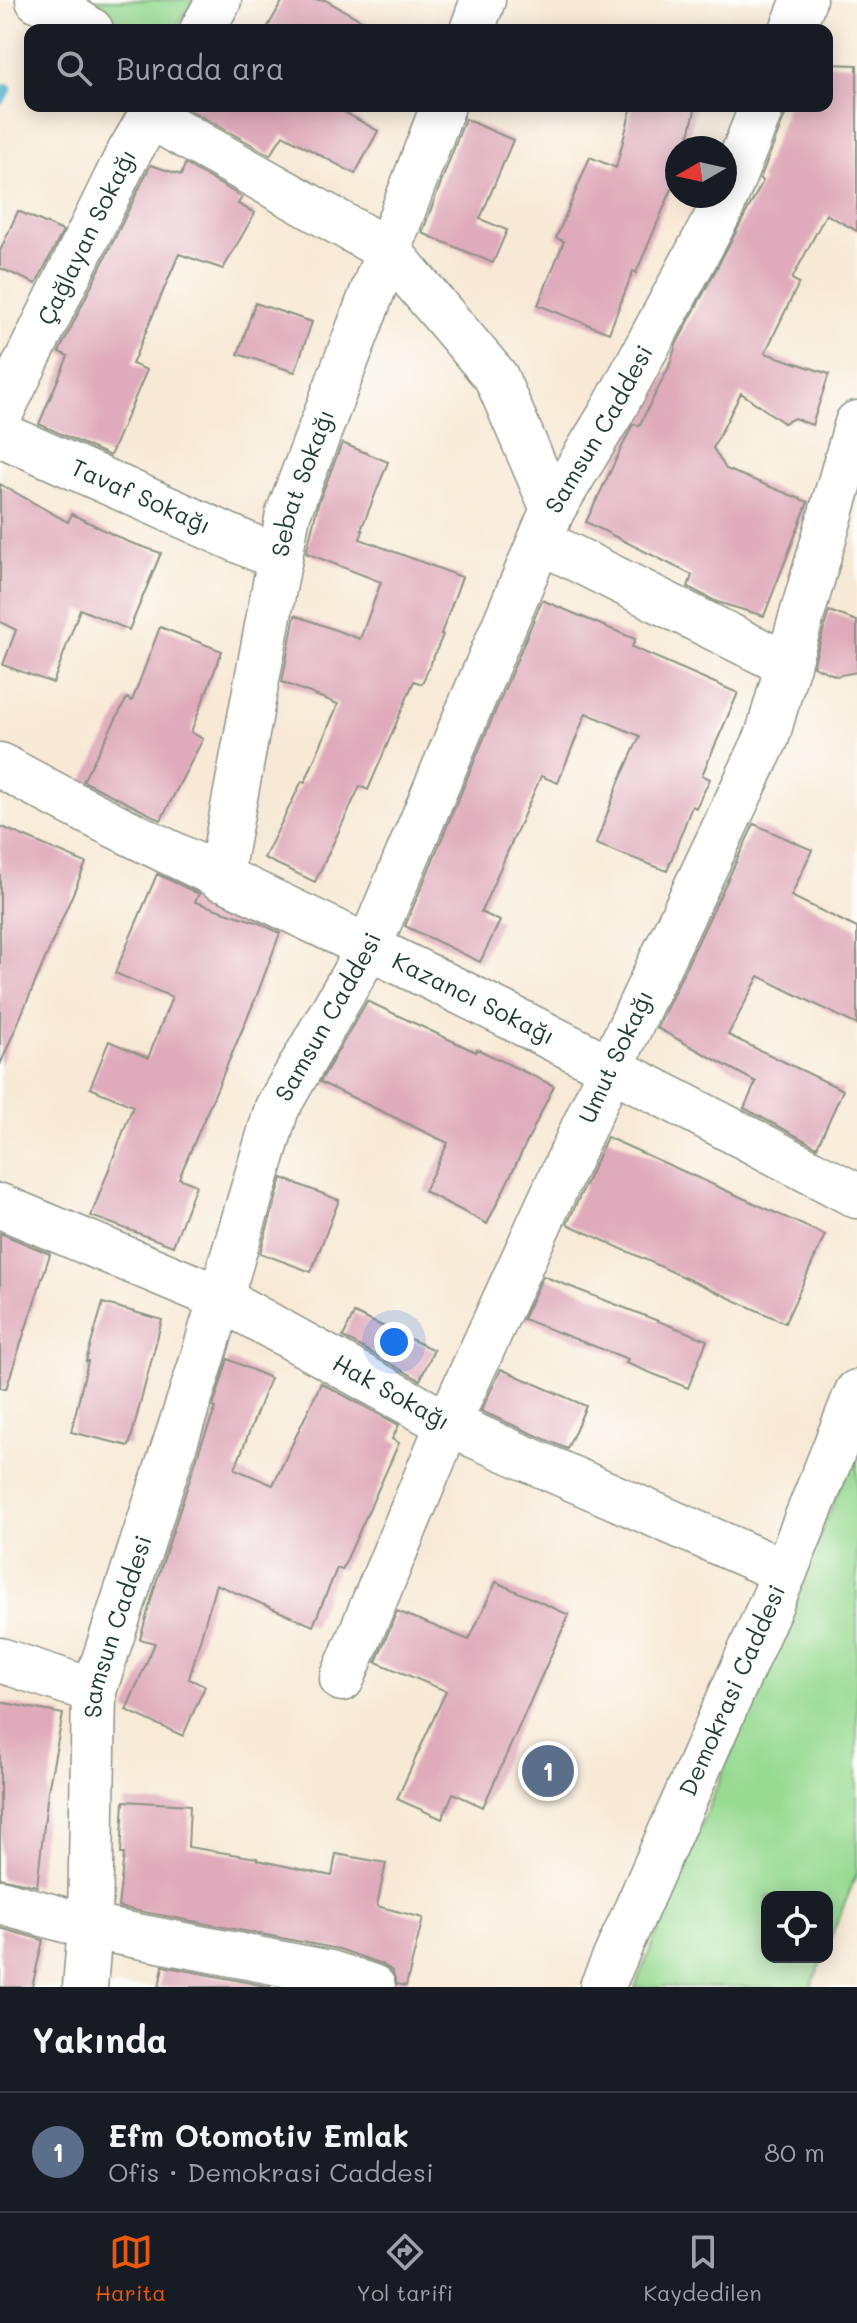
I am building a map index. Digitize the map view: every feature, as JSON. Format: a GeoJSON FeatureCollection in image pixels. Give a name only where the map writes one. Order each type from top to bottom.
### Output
{"type":"FeatureCollection","features":[{"type":"Feature","properties":{"kind":"street"},"geometry":{"type":"LineString","coordinates":[[38,0],[82,24]]}},
{"type":"Feature","properties":{"kind":"street"},"geometry":{"type":"LineString","coordinates":[[205,24],[219,0]]}},
{"type":"Feature","properties":{"kind":"street"},"geometry":{"type":"LineString","coordinates":[[474,24],[483,0]]}},
{"type":"Feature","properties":{"kind":"street"},"geometry":{"type":"LineString","coordinates":[[794,24],[804,0]]}},
{"type":"Feature","properties":{"kind":"street","name":"Çağlayan Sokağı"},"geometry":{"type":"LineString","coordinates":[[0,415],[126,158],[152,112]]}},
{"type":"Feature","properties":{"kind":"street"},"geometry":{"type":"LineString","coordinates":[[155,112],[389,251],[496,377],[547,525],[788,665]]}},
{"type":"Feature","properties":{"kind":"street","name":"Sebat Sokağı"},"geometry":{"type":"LineString","coordinates":[[220,878],[288,514],[441,112]]}},
{"type":"Feature","properties":{"kind":"street","name":"Samsun Caddesi"},"geometry":{"type":"LineString","coordinates":[[85,1987],[90,1927],[94,1691],[200,1367],[277,1108],[369,947],[547,525],[721,209],[760,112]]}},
{"type":"Feature","properties":{"kind":"street","name":"Umut Sokağı"},"geometry":{"type":"LineString","coordinates":[[342,1679],[448,1424],[611,1067],[767,737],[857,423]]}},
{"type":"Feature","properties":{"kind":"street","name":"Tavaf Sokağı"},"geometry":{"type":"LineString","coordinates":[[0,434],[280,559]]}},
{"type":"Feature","properties":{"kind":"street","name":"Kazancı Sokağı"},"geometry":{"type":"LineString","coordinates":[[0,765],[220,878],[369,947],[611,1067],[857,1196]]}},
{"type":"Feature","properties":{"kind":"street","name":"Hak Sokağı"},"geometry":{"type":"LineString","coordinates":[[0,1206],[220,1298],[448,1424],[785,1572]]}},
{"type":"Feature","properties":{"kind":"street","name":"Demokrasi Caddesi"},"geometry":{"type":"LineString","coordinates":[[602,1987],[785,1572],[857,1392]]}},
{"type":"Feature","properties":{"kind":"street"},"geometry":{"type":"LineString","coordinates":[[0,1660],[94,1691]]}},
{"type":"Feature","properties":{"kind":"street"},"geometry":{"type":"LineString","coordinates":[[0,1902],[90,1927],[331,1973],[373,1987]]}},
{"type":"Feature","properties":{"kind":"green space"},"geometry":{"type":"Polygon","coordinates":[[[97,0],[194,0],[179,24],[115,24],[91,9],[97,0]]]}},
{"type":"Feature","properties":{"kind":"green space"},"geometry":{"type":"Polygon","coordinates":[[[857,1445],[857,1873],[833,1932],[833,1891],[761,1891],[761,1963],[821,1963],[811,1987],[635,1987],[857,1445]]]}},
{"type":"Feature","properties":{"kind":"building"},"geometry":{"type":"Polygon","coordinates":[[[283,0],[325,0],[368,24],[269,24],[283,0]]]}},
{"type":"Feature","properties":{"kind":"building"},"geometry":{"type":"Polygon","coordinates":[[[833,64],[857,65],[857,231],[826,214],[792,279],[799,283],[765,353],[829,374],[812,425],[794,418],[784,423],[741,393],[713,448],[726,469],[808,502],[764,616],[717,602],[688,587],[692,575],[586,522],[632,426],[639,426],[669,367],[676,345],[763,181],[760,179],[785,112],[833,112],[833,64]]]}},
{"type":"Feature","properties":{"kind":"building"},"geometry":{"type":"Polygon","coordinates":[[[194,112],[344,112],[378,131],[355,174],[283,135],[270,155],[194,112]]]}},
{"type":"Feature","properties":{"kind":"building"},"geometry":{"type":"Polygon","coordinates":[[[630,112],[695,112],[689,136],[665,136],[665,205],[636,273],[633,271],[609,333],[538,305],[564,241],[556,238],[590,157],[616,168],[630,112]]]}},
{"type":"Feature","properties":{"kind":"building"},"geometry":{"type":"Polygon","coordinates":[[[465,119],[513,140],[480,219],[507,230],[493,263],[422,233],[465,119]]]}},
{"type":"Feature","properties":{"kind":"building"},"geometry":{"type":"Polygon","coordinates":[[[185,164],[242,197],[238,204],[255,213],[223,269],[179,254],[132,364],[147,370],[110,456],[39,424],[68,356],[59,352],[148,170],[151,165],[181,175],[185,164]]]}},
{"type":"Feature","properties":{"kind":"building"},"geometry":{"type":"Polygon","coordinates":[[[18,211],[63,231],[36,284],[0,268],[0,251],[18,211]]]}},
{"type":"Feature","properties":{"kind":"building"},"geometry":{"type":"Polygon","coordinates":[[[255,303],[312,322],[295,372],[238,354],[255,303]]]}},
{"type":"Feature","properties":{"kind":"building"},"geometry":{"type":"Polygon","coordinates":[[[342,443],[388,462],[360,539],[462,577],[443,635],[422,684],[414,681],[368,790],[360,786],[315,882],[264,858],[302,781],[305,782],[338,704],[282,682],[295,615],[360,639],[381,582],[306,553],[318,504],[342,443]]]}},
{"type":"Feature","properties":{"kind":"building"},"geometry":{"type":"Polygon","coordinates":[[[0,484],[68,522],[72,514],[126,541],[161,553],[129,630],[80,609],[53,683],[3,665],[16,630],[0,622],[0,484]]]}},
{"type":"Feature","properties":{"kind":"building"},"geometry":{"type":"Polygon","coordinates":[[[542,600],[635,639],[632,647],[738,693],[702,775],[710,779],[696,808],[692,806],[667,871],[596,844],[640,736],[586,713],[558,783],[541,776],[481,912],[500,921],[480,962],[405,926],[542,600]]]}},
{"type":"Feature","properties":{"kind":"building"},"geometry":{"type":"Polygon","coordinates":[[[829,611],[857,621],[857,672],[836,676],[813,666],[829,611]]]}},
{"type":"Feature","properties":{"kind":"building"},"geometry":{"type":"Polygon","coordinates":[[[160,627],[222,651],[191,732],[203,739],[161,820],[83,781],[127,698],[132,701],[160,627]]]}},
{"type":"Feature","properties":{"kind":"building"},"geometry":{"type":"Polygon","coordinates":[[[754,824],[812,850],[791,896],[857,928],[857,1025],[759,976],[728,1035],[843,1090],[817,1147],[744,1108],[756,1082],[657,1028],[754,824]]]}},
{"type":"Feature","properties":{"kind":"building"},"geometry":{"type":"Polygon","coordinates":[[[0,826],[86,863],[0,1065],[0,826]]]}},
{"type":"Feature","properties":{"kind":"building"},"geometry":{"type":"Polygon","coordinates":[[[157,874],[199,894],[195,902],[280,933],[179,1178],[196,1185],[173,1246],[91,1216],[133,1106],[90,1088],[109,1041],[148,1058],[172,997],[115,973],[157,874]]]}},
{"type":"Feature","properties":{"kind":"building"},"geometry":{"type":"Polygon","coordinates":[[[367,1001],[554,1086],[487,1224],[424,1191],[448,1143],[320,1082],[367,1001]]]}},
{"type":"Feature","properties":{"kind":"building"},"geometry":{"type":"Polygon","coordinates":[[[607,1137],[825,1235],[785,1323],[567,1224],[607,1137]]]}},
{"type":"Feature","properties":{"kind":"building"},"geometry":{"type":"Polygon","coordinates":[[[282,1178],[339,1200],[311,1272],[260,1253],[282,1178]]]}},
{"type":"Feature","properties":{"kind":"building"},"geometry":{"type":"Polygon","coordinates":[[[0,1233],[50,1254],[6,1389],[0,1388],[0,1233]]]}},
{"type":"Feature","properties":{"kind":"building"},"geometry":{"type":"Polygon","coordinates":[[[543,1276],[707,1340],[688,1388],[626,1363],[628,1359],[523,1319],[543,1276]]]}},
{"type":"Feature","properties":{"kind":"building"},"geometry":{"type":"Polygon","coordinates":[[[103,1303],[162,1320],[129,1446],[71,1432],[86,1361],[103,1303]]]}},
{"type":"Feature","properties":{"kind":"building"},"geometry":{"type":"Polygon","coordinates":[[[354,1313],[434,1350],[420,1380],[343,1337],[354,1313]]]}},
{"type":"Feature","properties":{"kind":"building"},"geometry":{"type":"Polygon","coordinates":[[[228,1359],[270,1378],[235,1469],[273,1485],[321,1383],[399,1425],[392,1439],[399,1443],[342,1570],[337,1568],[313,1626],[216,1584],[189,1679],[205,1686],[183,1736],[126,1710],[155,1643],[140,1639],[202,1442],[216,1408],[213,1407],[228,1359]]]}},
{"type":"Feature","properties":{"kind":"building"},"geometry":{"type":"Polygon","coordinates":[[[501,1369],[586,1406],[567,1449],[481,1411],[501,1369]]]}},
{"type":"Feature","properties":{"kind":"building"},"geometry":{"type":"Polygon","coordinates":[[[496,1582],[569,1615],[483,1807],[453,1793],[442,1819],[397,1799],[446,1691],[376,1662],[397,1611],[469,1640],[496,1582]]]}},
{"type":"Feature","properties":{"kind":"building"},"geometry":{"type":"Polygon","coordinates":[[[0,1702],[63,1714],[48,1791],[37,1886],[0,1878],[0,1702]]]}},
{"type":"Feature","properties":{"kind":"building"},"geometry":{"type":"Polygon","coordinates":[[[124,1801],[190,1805],[188,1847],[257,1858],[332,1876],[336,1854],[386,1863],[377,1906],[423,1918],[406,1986],[397,1984],[392,1971],[382,1964],[339,1949],[118,1907],[124,1854],[121,1854],[124,1801]]]}},
{"type":"Feature","properties":{"kind":"building"},"geometry":{"type":"Polygon","coordinates":[[[0,1928],[43,1940],[32,1987],[0,1987],[0,1928]]]}},
{"type":"Feature","properties":{"kind":"building"},"geometry":{"type":"Polygon","coordinates":[[[163,1966],[271,1987],[159,1987],[163,1966]]]}},
{"type":"Feature","properties":{"kind":"waterway"},"geometry":{"type":"LineString","coordinates":[[0,99],[7,89]]}},
{"type":"Feature","properties":{"kind":"place","name":"Efm Otomotiv Emlak"},"geometry":{"type":"Point","coordinates":[548,1771]}}]}
